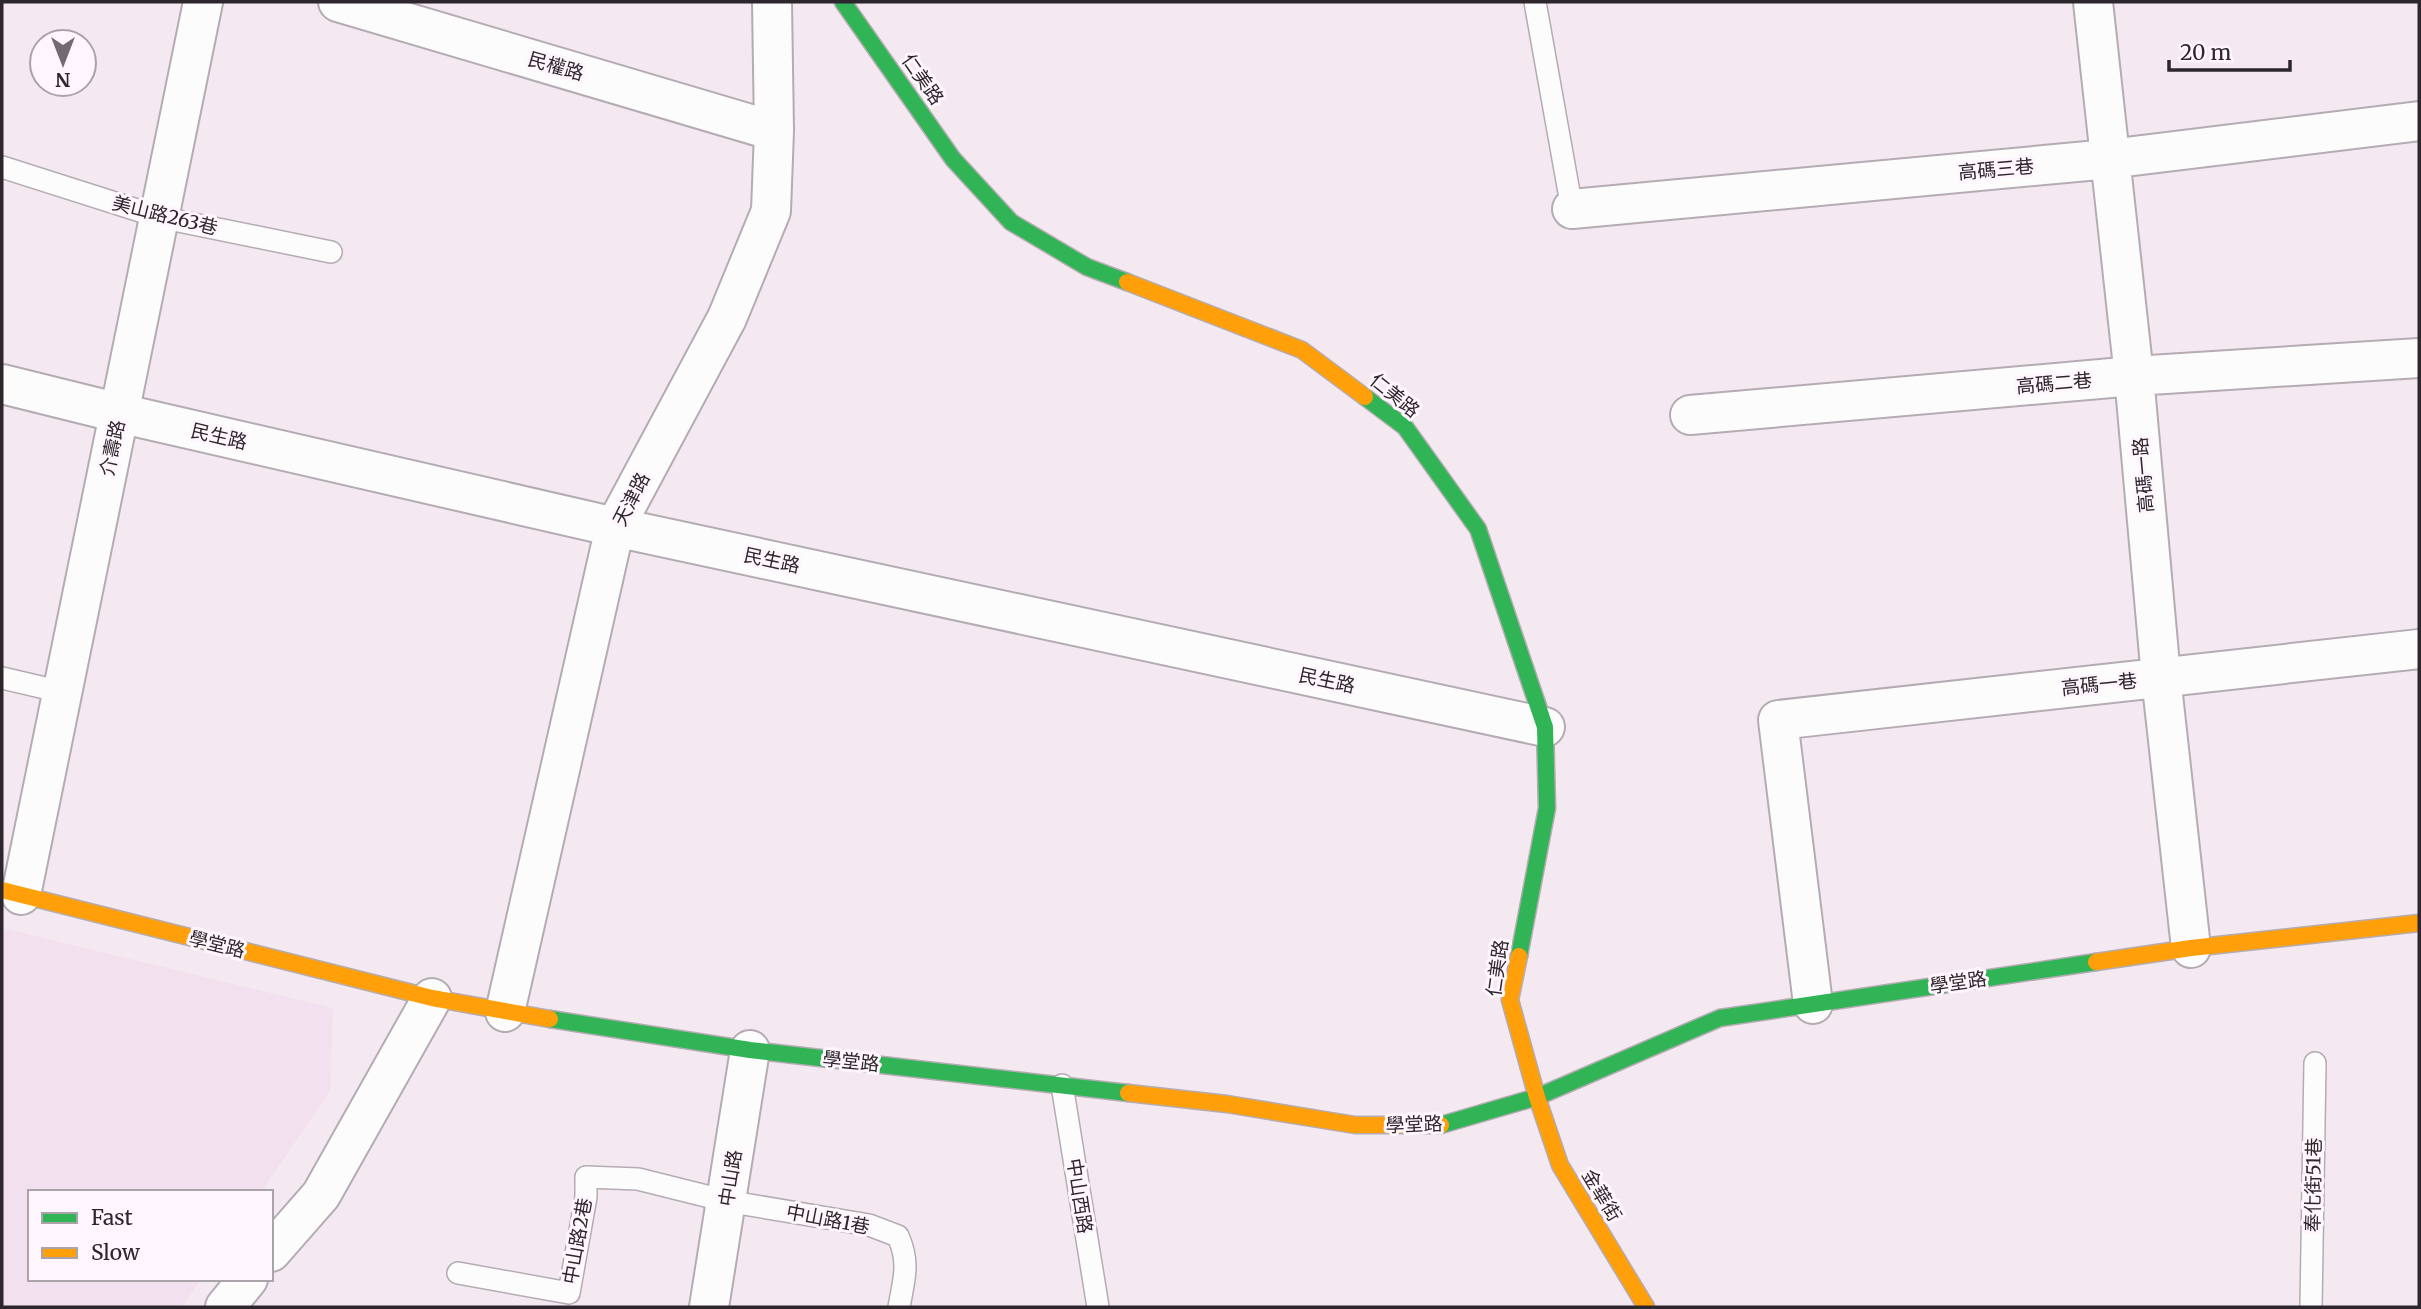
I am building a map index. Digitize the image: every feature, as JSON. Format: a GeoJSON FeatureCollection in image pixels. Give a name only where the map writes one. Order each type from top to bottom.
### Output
{"type":"FeatureCollection","features":[{"type":"Feature","properties":{"kind":"street","name":"介壽路"},"geometry":{"type":"LineString","coordinates":[[11,893],[62,692],[203,2]]}},
{"type":"Feature","properties":{"kind":"street","name":"民權路"},"geometry":{"type":"LineString","coordinates":[[338,2],[774,131]]}},
{"type":"Feature","properties":{"kind":"street","name":"天津路"},"geometry":{"type":"LineString","coordinates":[[505,1012],[615,527],[727,318],[771,211],[774,131],[772,2]]}},
{"type":"Feature","properties":{"kind":"street","name":"仁美路"},"geometry":{"type":"LineString","coordinates":[[843,2],[953,159],[1011,222],[1087,267],[1301,350],[1405,427],[1478,529],[1545,727],[1547,808],[1510,1000],[1537,1097]]}},
{"type":"Feature","properties":{"kind":"street","name":"高碼一路"},"geometry":{"type":"LineString","coordinates":[[2093,2],[2134,376],[2161,677],[2191,948]]}},
{"type":"Feature","properties":{"kind":"street","name":"高碼三巷"},"geometry":{"type":"LineString","coordinates":[[1572,209],[2109,159],[2419,121]]}},
{"type":"Feature","properties":{"kind":"street","name":"高碼二巷"},"geometry":{"type":"LineString","coordinates":[[1690,415],[2134,376],[2419,358]]}},
{"type":"Feature","properties":{"kind":"street","name":"民生路"},"geometry":{"type":"LineString","coordinates":[[2,384],[119,414],[615,527],[1545,727]]}},
{"type":"Feature","properties":{"kind":"street","name":"高碼一巷"},"geometry":{"type":"LineString","coordinates":[[1813,1004],[1778,720],[2419,649]]}},
{"type":"Feature","properties":{"kind":"street","name":"學堂路"},"geometry":{"type":"LineString","coordinates":[[11,893],[432,998],[505,1012],[750,1049],[1227,1104],[1355,1125],[1444,1125],[1537,1097],[1720,1018],[2191,948],[2419,923]]}},
{"type":"Feature","properties":{"kind":"street"},"geometry":{"type":"LineString","coordinates":[[273,1250],[321,1195],[432,998]]}},
{"type":"Feature","properties":{"kind":"street","name":"中山路"},"geometry":{"type":"LineString","coordinates":[[709,1307],[750,1049]]}},
{"type":"Feature","properties":{"kind":"street","name":"金華街"},"geometry":{"type":"LineString","coordinates":[[1537,1097],[1560,1165],[1646,1307]]}},
{"type":"Feature","properties":{"kind":"street"},"geometry":{"type":"LineString","coordinates":[[225,1307],[246,1281]]}},
{"type":"Feature","properties":{"kind":"lane"},"geometry":{"type":"LineString","coordinates":[[1535,2],[1572,209]]}},
{"type":"Feature","properties":{"kind":"lane","name":"美山路263巷"},"geometry":{"type":"LineString","coordinates":[[2,167],[159,216],[331,252]]}},
{"type":"Feature","properties":{"kind":"lane"},"geometry":{"type":"LineString","coordinates":[[2,678],[62,692]]}},
{"type":"Feature","properties":{"kind":"lane","name":"奉化街51巷"},"geometry":{"type":"LineString","coordinates":[[2311,1307],[2315,1063]]}},
{"type":"Feature","properties":{"kind":"lane","name":"中山西路"},"geometry":{"type":"LineString","coordinates":[[1062,1085],[1098,1307]]}},
{"type":"Feature","properties":{"kind":"lane","name":"中山路2巷"},"geometry":{"type":"LineString","coordinates":[[458,1273],[569,1293],[586,1197],[586,1177],[638,1179],[726,1200]]}},
{"type":"Feature","properties":{"kind":"lane","name":"中山路1巷"},"geometry":{"type":"LineString","coordinates":[[726,1200],[869,1224],[898,1236],[906,1254],[899,1307]]}},
{"type":"Feature","properties":{"kind":"shaded area"},"geometry":{"type":"Polygon","coordinates":[[[2,928],[333,1008],[330,1091],[262,1190],[28,1190],[28,1281],[200,1281],[182,1307],[2,1307],[2,928]]]}},
{"type":"Feature","properties":{"kind":"traffic: fast"},"geometry":{"type":"LineString","coordinates":[[843,2],[953,159],[1011,222],[1087,267],[1127,282]]}},
{"type":"Feature","properties":{"kind":"traffic: fast"},"geometry":{"type":"LineString","coordinates":[[1365,397],[1405,427],[1478,529],[1545,727],[1547,808],[1519,956]]}},
{"type":"Feature","properties":{"kind":"traffic: fast"},"geometry":{"type":"LineString","coordinates":[[1441,1125],[1537,1097],[1720,1018],[2096,962]]}},
{"type":"Feature","properties":{"kind":"traffic: fast"},"geometry":{"type":"LineString","coordinates":[[550,1019],[750,1050],[1128,1093]]}},
{"type":"Feature","properties":{"kind":"traffic: slow"},"geometry":{"type":"LineString","coordinates":[[1127,282],[1302,350],[1365,397]]}},
{"type":"Feature","properties":{"kind":"traffic: slow"},"geometry":{"type":"LineString","coordinates":[[2,890],[432,998],[550,1019]]}},
{"type":"Feature","properties":{"kind":"traffic: slow"},"geometry":{"type":"LineString","coordinates":[[2096,962],[2191,948],[2419,923]]}},
{"type":"Feature","properties":{"kind":"traffic: slow"},"geometry":{"type":"LineString","coordinates":[[1519,956],[1510,1000],[1537,1097],[1560,1165],[1646,1307]]}},
{"type":"Feature","properties":{"kind":"traffic: slow"},"geometry":{"type":"LineString","coordinates":[[1128,1093],[1227,1104],[1355,1125],[1441,1125]]}}]}
